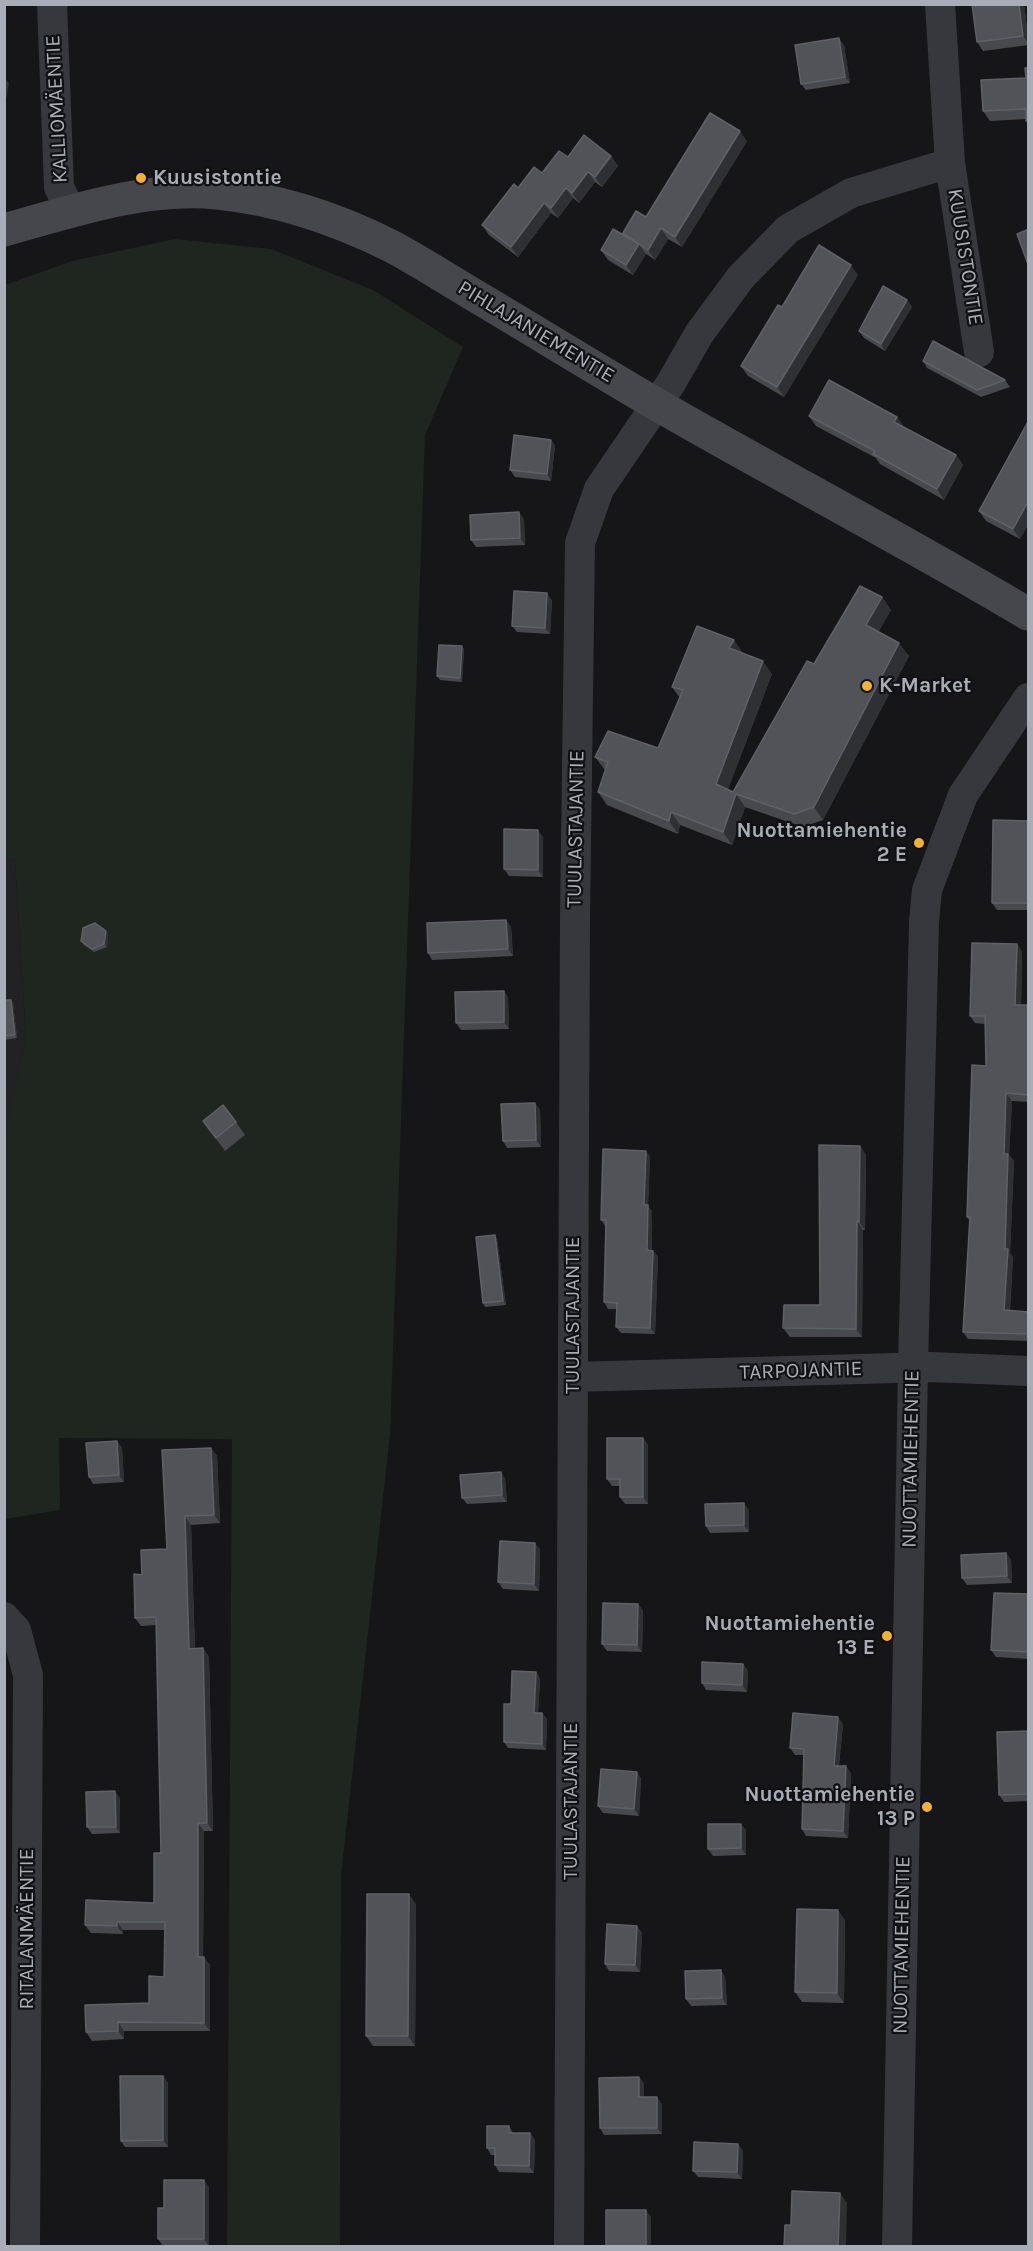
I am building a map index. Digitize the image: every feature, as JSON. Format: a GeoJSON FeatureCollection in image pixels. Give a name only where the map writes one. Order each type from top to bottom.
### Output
{"type":"FeatureCollection","features":[{"type":"Feature","properties":{"kind":"street","name":"KALLIOMÄENTIE"},"geometry":{"type":"LineString","coordinates":[[52,4],[59,187],[71,212]]}},
{"type":"Feature","properties":{"kind":"street","name":"KUUSISTONTIE"},"geometry":{"type":"LineString","coordinates":[[940,4],[950,163],[979,352]]}},
{"type":"Feature","properties":{"kind":"street","name":"KUUSISTONTIE"},"geometry":{"type":"LineString","coordinates":[[657,404],[699,334],[741,277],[788,229],[851,193],[950,163]]}},
{"type":"Feature","properties":{"kind":"street","name":"PIHLAJANIEMENTIE"},"geometry":{"type":"LineString","coordinates":[[4,230],[157,193],[197,192],[251,198],[307,212],[358,231],[393,247],[657,404],[1029,614]]}},
{"type":"Feature","properties":{"kind":"street","name":"TUULASTAJANTIE"},"geometry":{"type":"LineString","coordinates":[[569,2247],[574,931],[580,543],[599,489],[657,404]]}},
{"type":"Feature","properties":{"kind":"street","name":"NUOTTAMIEHENTIE"},"geometry":{"type":"LineString","coordinates":[[897,2247],[913,1368],[924,922],[927,890],[963,795],[1029,698]]}},
{"type":"Feature","properties":{"kind":"street","name":"TARPOJANTIE"},"geometry":{"type":"LineString","coordinates":[[573,1377],[913,1368],[1029,1371]]}},
{"type":"Feature","properties":{"kind":"street","name":"RITALANMÄENTIE"},"geometry":{"type":"LineString","coordinates":[[4,1617],[16,1630],[28,1675],[25,2247]]}},
{"type":"Feature","properties":{"kind":"shaded area"},"geometry":{"type":"Polygon","coordinates":[[[175,239],[271,249],[373,290],[463,347],[425,435],[390,1435],[341,1876],[340,2246],[227,2246],[232,1439],[59,1438],[60,1510],[5,1519],[4,1139],[26,1038],[15,860],[5,859],[5,285],[72,261],[175,239]]]}},
{"type":"Feature","properties":{"kind":"shaded area"},"geometry":{"type":"Polygon","coordinates":[[[5,859],[15,860],[26,1038],[5,1139],[5,859]]]}},
{"type":"Feature","properties":{"kind":"building"},"geometry":{"type":"Polygon","coordinates":[[[972,4],[1019,4],[1023,36],[977,42],[972,4]]]}},
{"type":"Feature","properties":{"kind":"building"},"geometry":{"type":"Polygon","coordinates":[[[839,38],[845,77],[801,84],[795,45],[839,38]]]}},
{"type":"Feature","properties":{"kind":"building"},"geometry":{"type":"Polygon","coordinates":[[[1025,68],[1029,68],[1029,121],[1026,121],[1026,109],[983,111],[981,80],[1026,78],[1025,68]]]}},
{"type":"Feature","properties":{"kind":"building"},"geometry":{"type":"Polygon","coordinates":[[[710,113],[740,131],[675,237],[661,228],[648,250],[623,233],[636,211],[646,217],[710,113]]]}},
{"type":"Feature","properties":{"kind":"building"},"geometry":{"type":"Polygon","coordinates":[[[584,135],[611,156],[595,177],[588,172],[572,193],[566,188],[551,208],[544,203],[511,247],[482,225],[514,184],[518,188],[534,167],[542,173],[559,151],[568,157],[584,135]]]}},
{"type":"Feature","properties":{"kind":"building"},"geometry":{"type":"Polygon","coordinates":[[[613,229],[639,244],[626,265],[601,250],[613,229]]]}},
{"type":"Feature","properties":{"kind":"building"},"geometry":{"type":"Polygon","coordinates":[[[1029,229],[1029,267],[1017,234],[1029,229]]]}},
{"type":"Feature","properties":{"kind":"building"},"geometry":{"type":"Polygon","coordinates":[[[819,245],[851,265],[777,387],[741,366],[778,305],[782,307],[819,245]]]}},
{"type":"Feature","properties":{"kind":"building"},"geometry":{"type":"Polygon","coordinates":[[[883,286],[907,300],[881,344],[859,331],[883,286]]]}},
{"type":"Feature","properties":{"kind":"building"},"geometry":{"type":"Polygon","coordinates":[[[933,341],[1005,380],[977,390],[923,361],[933,341]]]}},
{"type":"Feature","properties":{"kind":"building"},"geometry":{"type":"Polygon","coordinates":[[[829,380],[897,417],[894,422],[956,455],[937,489],[873,454],[875,451],[809,416],[829,380]]]}},
{"type":"Feature","properties":{"kind":"building"},"geometry":{"type":"Polygon","coordinates":[[[1029,420],[1029,500],[1013,529],[979,511],[1029,420]]]}},
{"type":"Feature","properties":{"kind":"building"},"geometry":{"type":"Polygon","coordinates":[[[514,435],[551,440],[547,474],[510,470],[514,435]]]}},
{"type":"Feature","properties":{"kind":"building"},"geometry":{"type":"Polygon","coordinates":[[[519,512],[520,538],[471,540],[470,515],[519,512]]]}},
{"type":"Feature","properties":{"kind":"building"},"geometry":{"type":"Polygon","coordinates":[[[860,586],[882,597],[866,625],[899,643],[814,807],[794,814],[736,794],[723,832],[671,812],[669,821],[598,792],[608,762],[595,757],[608,731],[658,748],[683,690],[672,687],[697,626],[734,640],[729,648],[763,661],[716,784],[733,792],[807,661],[814,664],[860,586]]]}},
{"type":"Feature","properties":{"kind":"building"},"geometry":{"type":"Polygon","coordinates":[[[514,591],[547,593],[545,628],[512,626],[514,591]]]}},
{"type":"Feature","properties":{"kind":"building"},"geometry":{"type":"Polygon","coordinates":[[[439,645],[462,646],[460,678],[437,676],[439,645]]]}},
{"type":"Feature","properties":{"kind":"building"},"geometry":{"type":"Polygon","coordinates":[[[993,820],[1029,821],[1029,903],[992,903],[993,820]]]}},
{"type":"Feature","properties":{"kind":"building"},"geometry":{"type":"Polygon","coordinates":[[[504,829],[538,830],[538,870],[504,869],[504,829]]]}},
{"type":"Feature","properties":{"kind":"building"},"geometry":{"type":"Polygon","coordinates":[[[506,920],[508,949],[428,953],[427,923],[506,920]]]}},
{"type":"Feature","properties":{"kind":"building"},"geometry":{"type":"Polygon","coordinates":[[[95,923],[106,931],[104,944],[92,949],[81,941],[83,928],[95,923]]]}},
{"type":"Feature","properties":{"kind":"building"},"geometry":{"type":"Polygon","coordinates":[[[972,943],[1017,944],[1015,1005],[1029,1005],[1029,1095],[1006,1093],[1004,1154],[1008,1154],[1005,1249],[1008,1249],[1004,1310],[1029,1312],[1029,1334],[963,1332],[970,1217],[967,1217],[972,1065],[986,1066],[985,1016],[970,1016],[972,943]]]}},
{"type":"Feature","properties":{"kind":"building"},"geometry":{"type":"Polygon","coordinates":[[[504,991],[504,1022],[456,1023],[455,992],[504,991]]]}},
{"type":"Feature","properties":{"kind":"building"},"geometry":{"type":"Polygon","coordinates":[[[4,1000],[11,1000],[15,1035],[4,1036],[4,1000]]]}},
{"type":"Feature","properties":{"kind":"building"},"geometry":{"type":"Polygon","coordinates":[[[535,1103],[536,1140],[503,1141],[501,1104],[535,1103]]]}},
{"type":"Feature","properties":{"kind":"building"},"geometry":{"type":"Polygon","coordinates":[[[223,1105],[236,1122],[216,1138],[203,1121],[223,1105]]]}},
{"type":"Feature","properties":{"kind":"building"},"geometry":{"type":"Polygon","coordinates":[[[819,1145],[860,1146],[856,1329],[783,1328],[784,1305],[820,1305],[819,1145]]]}},
{"type":"Feature","properties":{"kind":"building"},"geometry":{"type":"Polygon","coordinates":[[[603,1149],[646,1151],[644,1205],[648,1205],[647,1250],[653,1251],[650,1328],[616,1327],[617,1303],[604,1302],[606,1220],[601,1220],[603,1149]]]}},
{"type":"Feature","properties":{"kind":"building"},"geometry":{"type":"Polygon","coordinates":[[[495,1235],[503,1301],[483,1303],[476,1237],[495,1235]]]}},
{"type":"Feature","properties":{"kind":"building"},"geometry":{"type":"Polygon","coordinates":[[[607,1438],[643,1438],[643,1497],[620,1497],[620,1479],[607,1479],[607,1438]]]}},
{"type":"Feature","properties":{"kind":"building"},"geometry":{"type":"Polygon","coordinates":[[[117,1441],[119,1475],[89,1477],[86,1443],[117,1441]]]}},
{"type":"Feature","properties":{"kind":"building"},"geometry":{"type":"Polygon","coordinates":[[[211,1448],[214,1515],[185,1516],[189,1649],[203,1648],[207,1823],[198,1823],[198,1957],[204,1957],[204,2023],[118,2022],[118,2031],[86,2032],[85,2005],[149,2003],[149,1976],[164,1977],[165,1922],[117,1922],[117,1926],[85,1925],[86,1900],[154,1903],[154,1853],[161,1853],[156,1617],[135,1618],[134,1574],[142,1575],[141,1550],[167,1549],[162,1450],[211,1448]]]}},
{"type":"Feature","properties":{"kind":"building"},"geometry":{"type":"Polygon","coordinates":[[[501,1472],[502,1495],[462,1498],[460,1475],[501,1472]]]}},
{"type":"Feature","properties":{"kind":"building"},"geometry":{"type":"Polygon","coordinates":[[[744,1503],[744,1525],[706,1526],[705,1504],[744,1503]]]}},
{"type":"Feature","properties":{"kind":"building"},"geometry":{"type":"Polygon","coordinates":[[[500,1541],[535,1543],[534,1584],[498,1582],[500,1541]]]}},
{"type":"Feature","properties":{"kind":"building"},"geometry":{"type":"Polygon","coordinates":[[[1006,1553],[1007,1576],[962,1578],[961,1555],[1006,1553]]]}},
{"type":"Feature","properties":{"kind":"building"},"geometry":{"type":"Polygon","coordinates":[[[994,1593],[1029,1594],[1029,1652],[991,1650],[994,1593]]]}},
{"type":"Feature","properties":{"kind":"building"},"geometry":{"type":"Polygon","coordinates":[[[603,1603],[638,1604],[637,1645],[602,1644],[603,1603]]]}},
{"type":"Feature","properties":{"kind":"building"},"geometry":{"type":"Polygon","coordinates":[[[702,1662],[743,1664],[742,1685],[702,1683],[702,1662]]]}},
{"type":"Feature","properties":{"kind":"building"},"geometry":{"type":"Polygon","coordinates":[[[512,1671],[536,1672],[534,1713],[542,1713],[542,1744],[504,1742],[504,1704],[511,1704],[512,1671]]]}},
{"type":"Feature","properties":{"kind":"building"},"geometry":{"type":"Polygon","coordinates":[[[793,1713],[838,1717],[834,1766],[846,1766],[843,1831],[802,1829],[804,1749],[790,1748],[793,1713]]]}},
{"type":"Feature","properties":{"kind":"building"},"geometry":{"type":"Polygon","coordinates":[[[1029,1731],[1029,1794],[999,1795],[997,1732],[1029,1731]]]}},
{"type":"Feature","properties":{"kind":"building"},"geometry":{"type":"Polygon","coordinates":[[[601,1769],[637,1772],[634,1809],[598,1806],[601,1769]]]}},
{"type":"Feature","properties":{"kind":"building"},"geometry":{"type":"Polygon","coordinates":[[[115,1791],[116,1827],[87,1827],[86,1792],[115,1791]]]}},
{"type":"Feature","properties":{"kind":"building"},"geometry":{"type":"Polygon","coordinates":[[[708,1824],[741,1824],[741,1848],[708,1849],[708,1824]]]}},
{"type":"Feature","properties":{"kind":"building"},"geometry":{"type":"Polygon","coordinates":[[[367,1894],[409,1894],[408,2036],[366,2036],[367,1894]]]}},
{"type":"Feature","properties":{"kind":"building"},"geometry":{"type":"Polygon","coordinates":[[[797,1909],[838,1910],[837,1993],[795,1992],[797,1909]]]}},
{"type":"Feature","properties":{"kind":"building"},"geometry":{"type":"Polygon","coordinates":[[[607,1924],[637,1926],[635,1965],[605,1964],[607,1924]]]}},
{"type":"Feature","properties":{"kind":"building"},"geometry":{"type":"Polygon","coordinates":[[[721,1970],[722,1998],[686,1999],[685,1971],[721,1970]]]}},
{"type":"Feature","properties":{"kind":"building"},"geometry":{"type":"Polygon","coordinates":[[[120,2076],[163,2076],[163,2140],[121,2141],[120,2076]]]}},
{"type":"Feature","properties":{"kind":"building"},"geometry":{"type":"Polygon","coordinates":[[[639,2077],[639,2097],[657,2097],[657,2128],[600,2128],[599,2078],[639,2077]]]}},
{"type":"Feature","properties":{"kind":"building"},"geometry":{"type":"Polygon","coordinates":[[[487,2126],[509,2126],[509,2133],[530,2133],[529,2166],[495,2165],[495,2148],[487,2148],[487,2126]]]}},
{"type":"Feature","properties":{"kind":"building"},"geometry":{"type":"Polygon","coordinates":[[[694,2142],[738,2144],[737,2172],[693,2171],[694,2142]]]}},
{"type":"Feature","properties":{"kind":"building"},"geometry":{"type":"Polygon","coordinates":[[[164,2180],[204,2180],[204,2239],[158,2239],[158,2208],[164,2208],[164,2180]]]}},
{"type":"Feature","properties":{"kind":"building"},"geometry":{"type":"Polygon","coordinates":[[[792,2191],[840,2193],[838,2247],[784,2247],[785,2225],[791,2225],[792,2191]]]}},
{"type":"Feature","properties":{"kind":"building"},"geometry":{"type":"Polygon","coordinates":[[[606,2210],[646,2210],[646,2247],[606,2247],[606,2210]]]}},
{"type":"Feature","properties":{"kind":"place","name":"Kuusistontie"},"geometry":{"type":"Point","coordinates":[141,178]}},
{"type":"Feature","properties":{"kind":"place","name":"K-Market"},"geometry":{"type":"Point","coordinates":[867,686]}},
{"type":"Feature","properties":{"kind":"place","name":"Nuottamiehentie 2 E"},"geometry":{"type":"Point","coordinates":[919,843]}},
{"type":"Feature","properties":{"kind":"place","name":"Nuottamiehentie 13 E"},"geometry":{"type":"Point","coordinates":[887,1636]}},
{"type":"Feature","properties":{"kind":"place","name":"Nuottamiehentie 13 P"},"geometry":{"type":"Point","coordinates":[927,1807]}}]}
